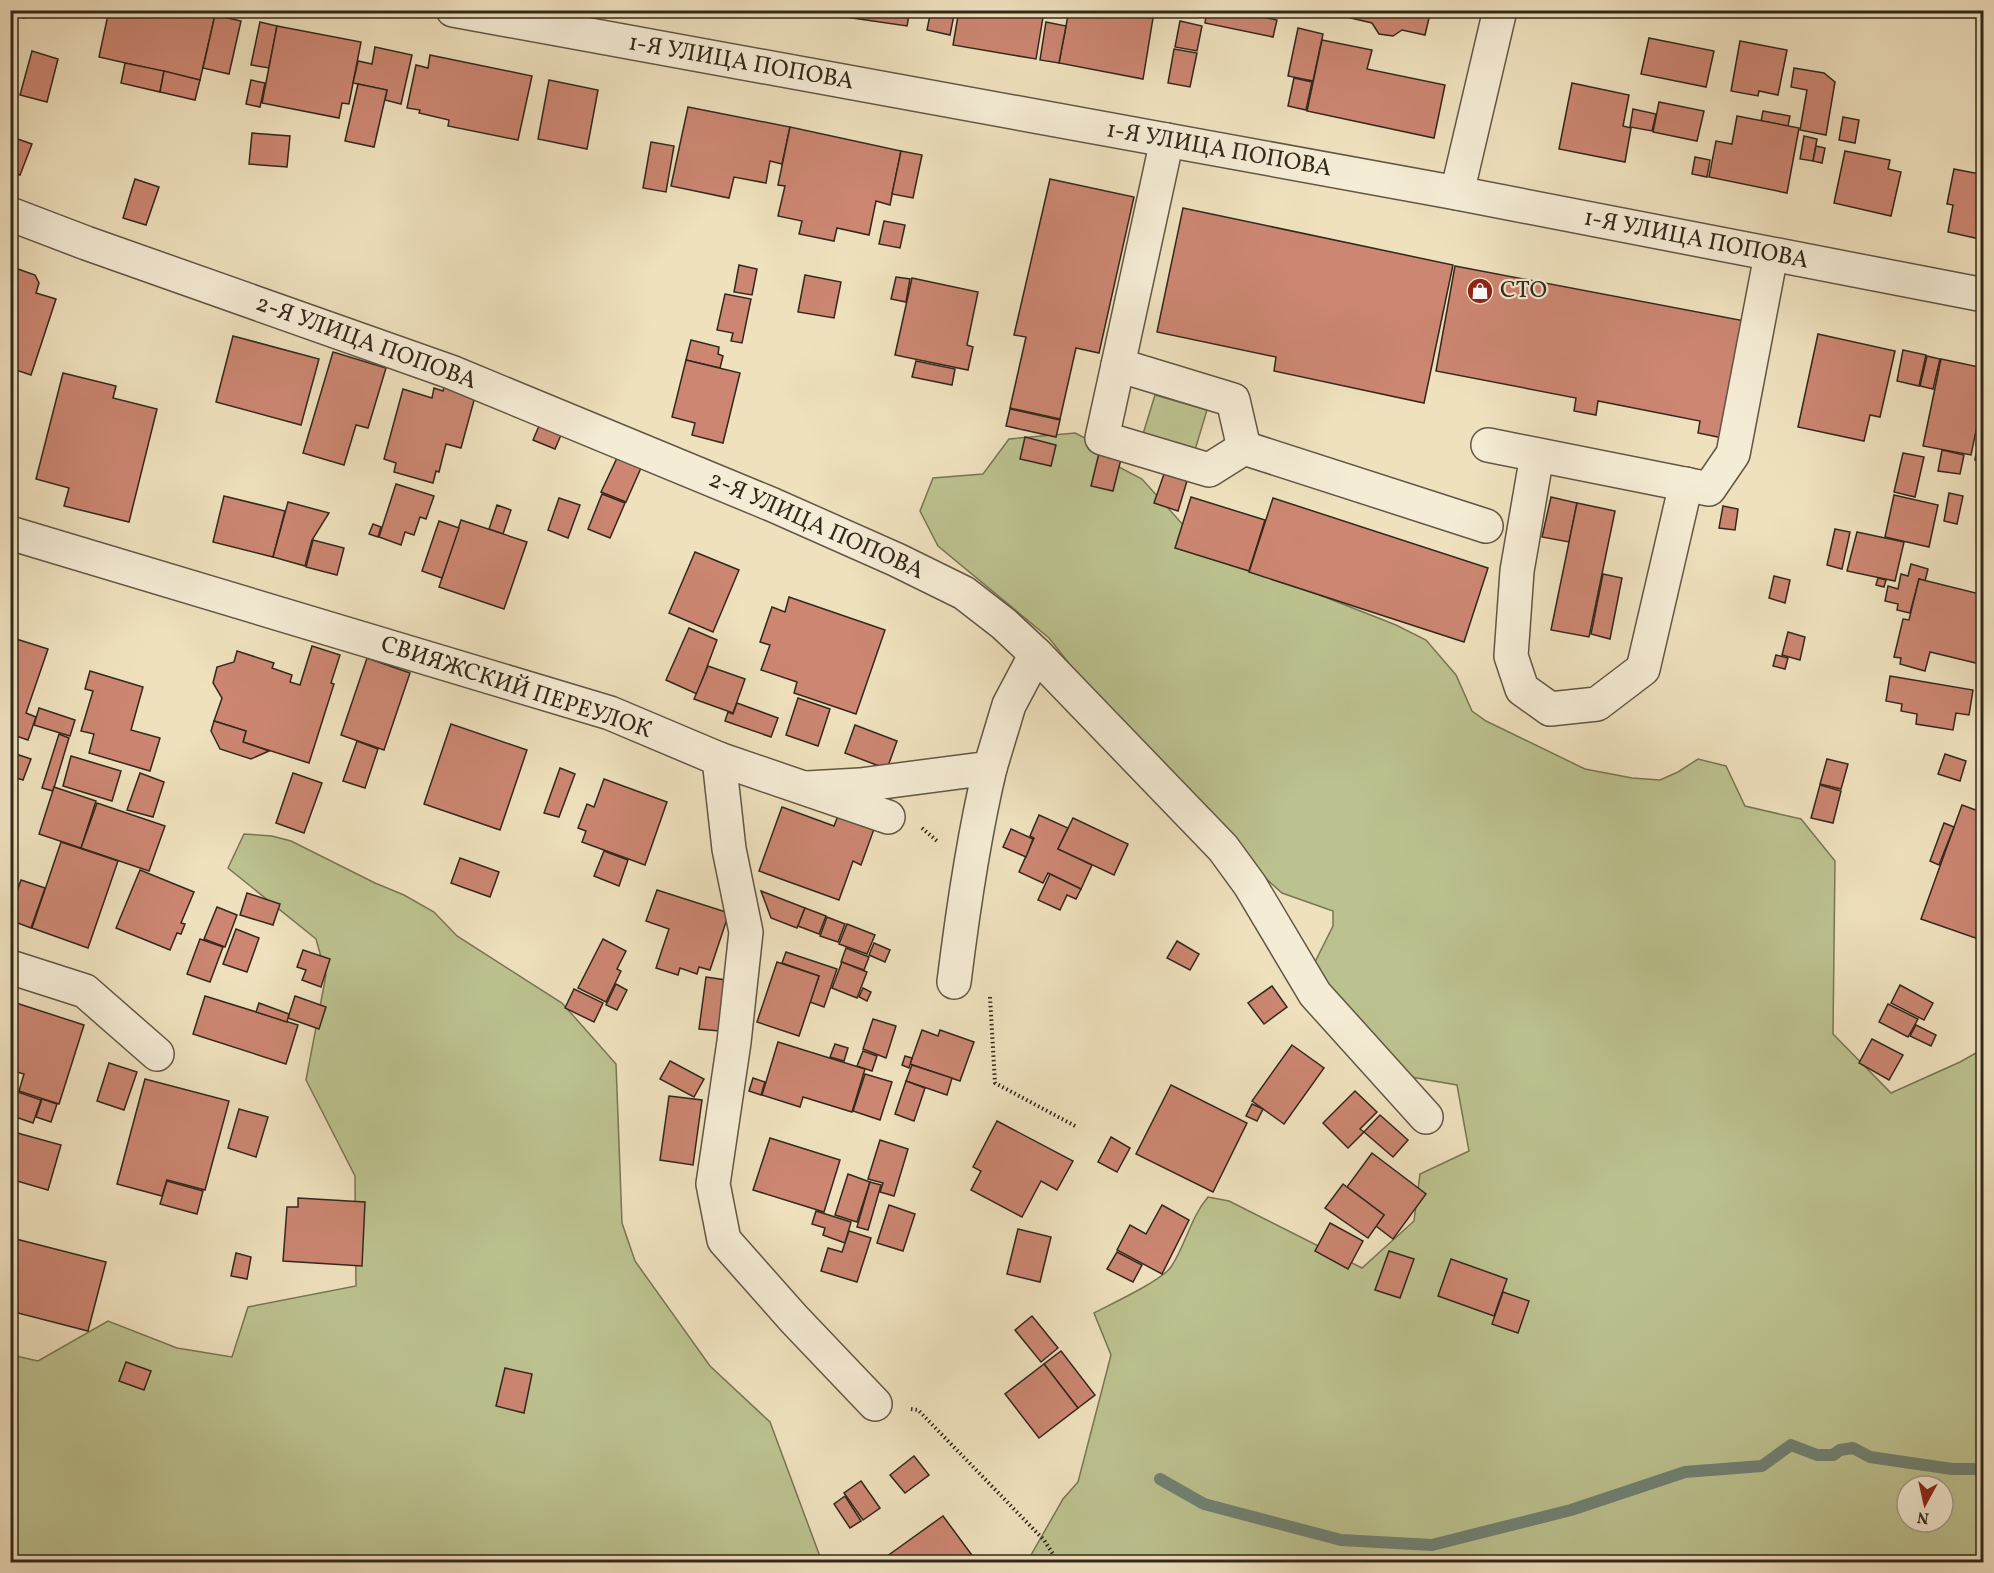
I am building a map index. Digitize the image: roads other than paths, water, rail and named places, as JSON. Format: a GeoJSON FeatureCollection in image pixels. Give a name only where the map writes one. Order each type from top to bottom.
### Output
{"type":"FeatureCollection","features":[{"type":"Feature","properties":{"kind":"street","name":"1-Я УЛИЦА ПОПОВА"},"geometry":{"type":"LineString","coordinates":[[453,10],[1457,193],[1983,295]]}},
{"type":"Feature","properties":{"kind":"street"},"geometry":{"type":"LineString","coordinates":[[1457,193],[1500,10]]}},
{"type":"Feature","properties":{"kind":"street"},"geometry":{"type":"LineString","coordinates":[[1167,140],[1102,438],[1209,470],[1244,448]]}},
{"type":"Feature","properties":{"kind":"street","name":"2-Я УЛИЦА ПОПОВА"},"geometry":{"type":"LineString","coordinates":[[10,214],[451,372],[773,505],[897,560],[964,593],[1004,624],[1036,654],[1222,848],[1250,885],[1315,994],[1426,1117]]}},
{"type":"Feature","properties":{"kind":"street"},"geometry":{"type":"LineString","coordinates":[[1488,445],[1709,489],[1734,454],[1772,255]]}},
{"type":"Feature","properties":{"kind":"street"},"geometry":{"type":"LineString","coordinates":[[1118,365],[1233,400],[1244,448]]}},
{"type":"Feature","properties":{"kind":"street"},"geometry":{"type":"LineString","coordinates":[[1244,448],[1486,526]]}},
{"type":"Feature","properties":{"kind":"street"},"geometry":{"type":"LineString","coordinates":[[1537,455],[1517,571],[1511,656],[1522,689],[1550,709],[1597,704],[1643,669],[1686,484]]}},
{"type":"Feature","properties":{"kind":"street","name":"СВИЯЖСКИЙ ПЕРЕУЛОК"},"geometry":{"type":"LineString","coordinates":[[10,533],[610,713],[719,759],[888,818]]}},
{"type":"Feature","properties":{"kind":"street"},"geometry":{"type":"LineString","coordinates":[[954,982],[966,880],[976,822],[1009,705],[1036,654]]}},
{"type":"Feature","properties":{"kind":"street"},"geometry":{"type":"LineString","coordinates":[[719,759],[729,849],[746,932],[734,1042],[713,1184],[724,1240],[794,1319],[875,1404]]}},
{"type":"Feature","properties":{"kind":"street"},"geometry":{"type":"LineString","coordinates":[[807,789],[880,783],[990,768]]}},
{"type":"Feature","properties":{"kind":"street"},"geometry":{"type":"LineString","coordinates":[[10,967],[85,991],[157,1054]]}},
{"type":"Feature","properties":{"kind":"waterway"},"geometry":{"type":"LineString","coordinates":[[1160,1479],[1204,1504],[1341,1540],[1432,1545],[1571,1510],[1685,1472],[1762,1466],[1791,1445],[1817,1455],[1833,1455],[1840,1450],[1853,1448],[1870,1457],[1952,1469],[1984,1469]]}},
{"type":"Feature","properties":{"kind":"place","name":"СТО"},"geometry":{"type":"Point","coordinates":[1480,291]}}]}
